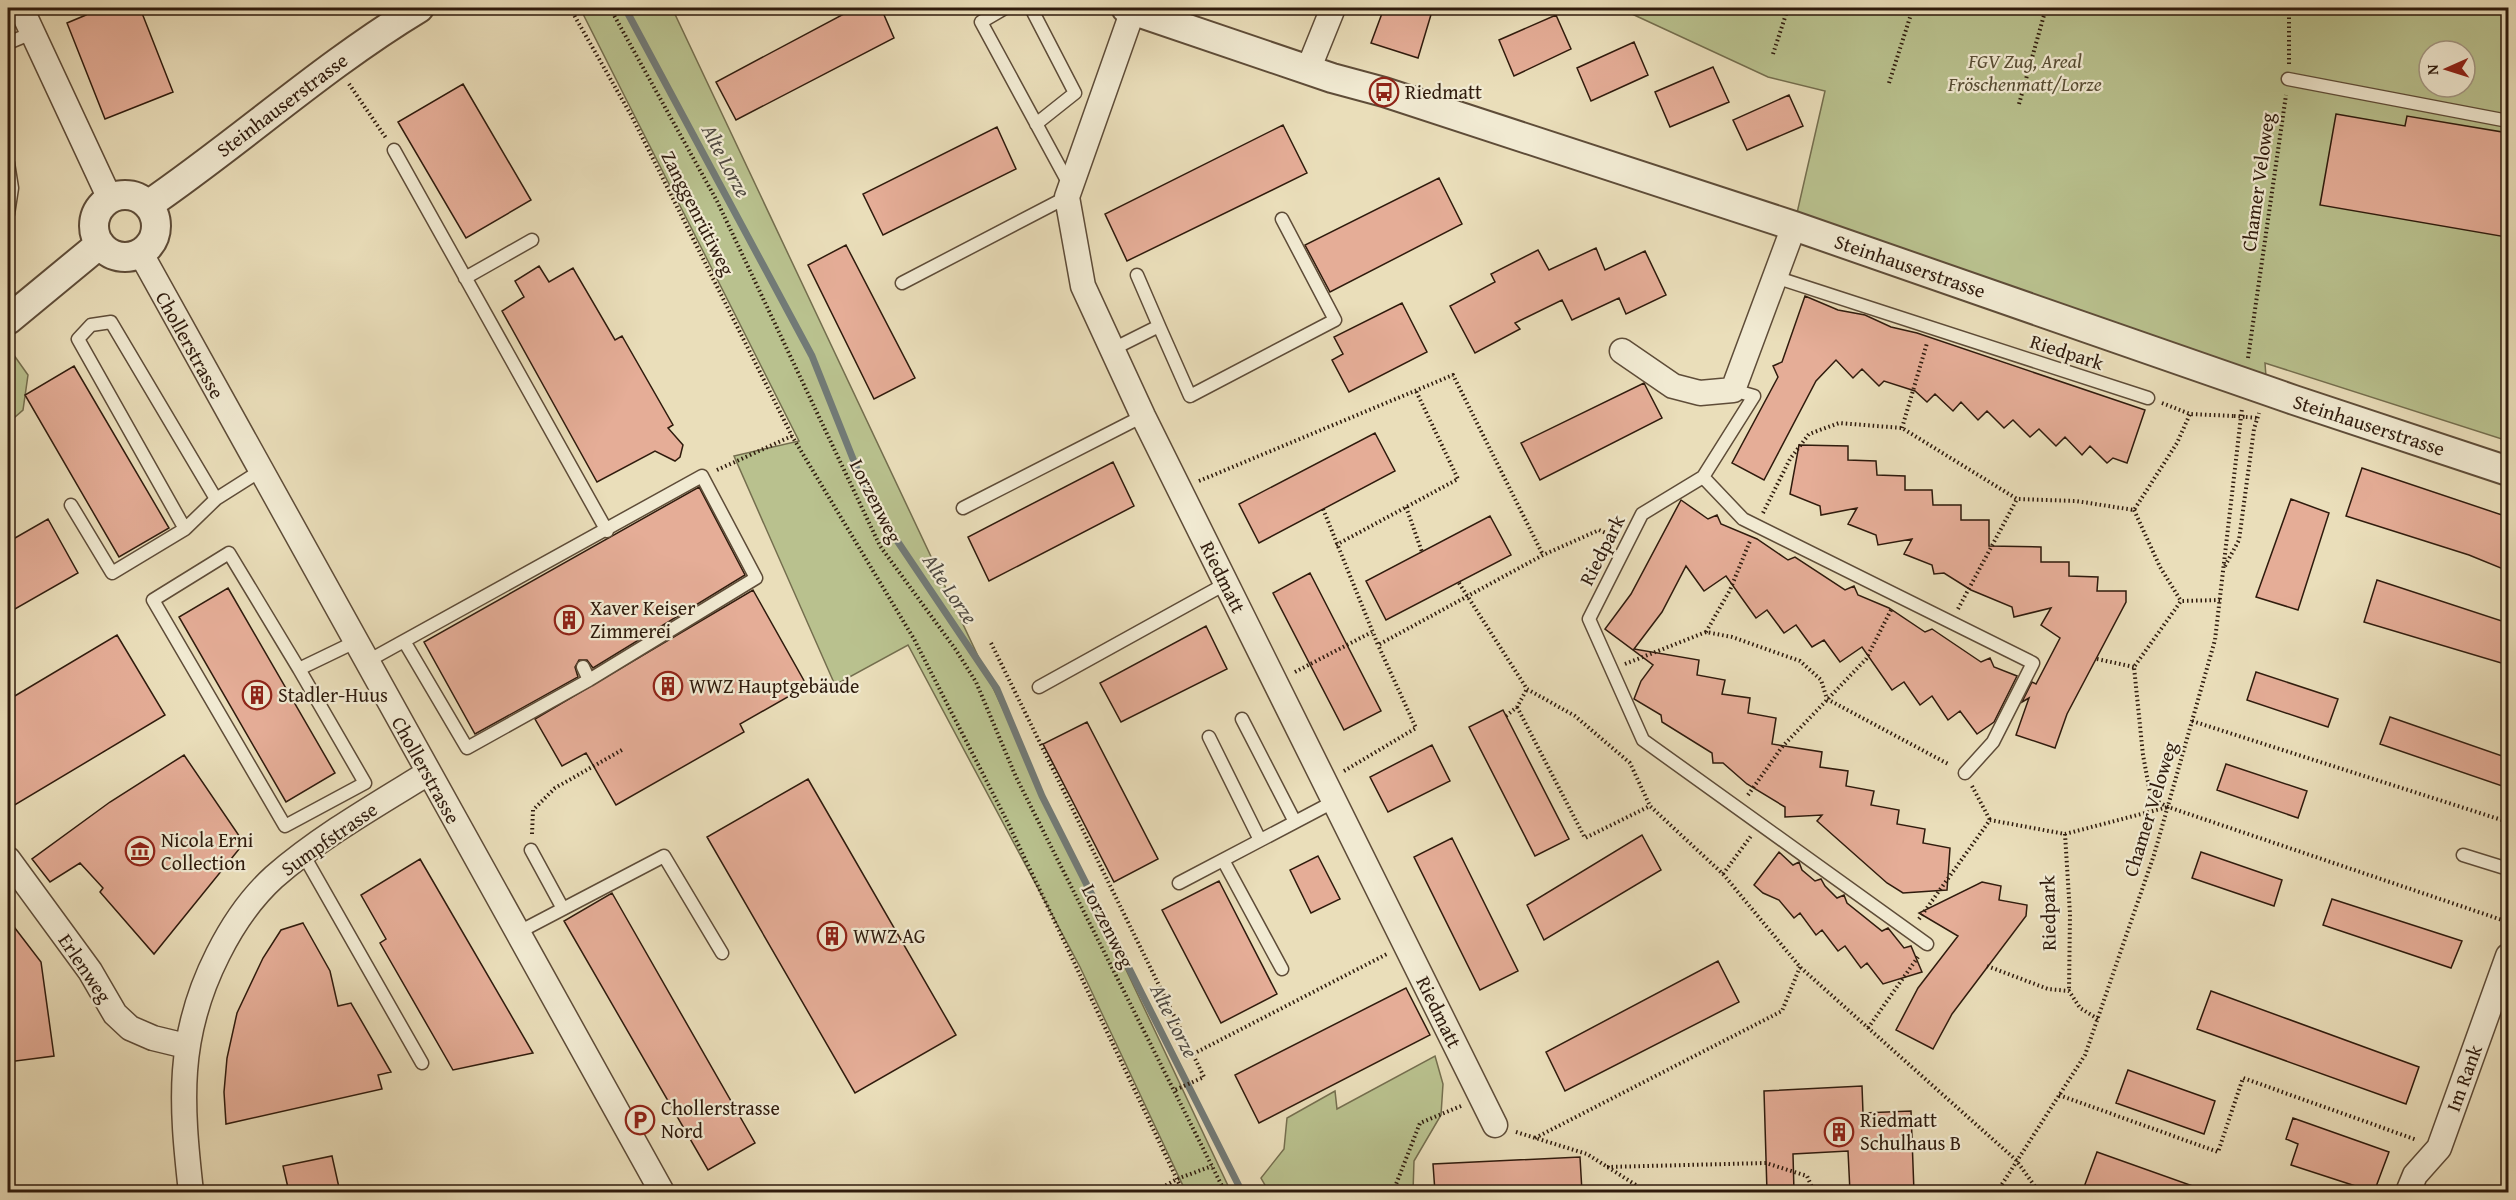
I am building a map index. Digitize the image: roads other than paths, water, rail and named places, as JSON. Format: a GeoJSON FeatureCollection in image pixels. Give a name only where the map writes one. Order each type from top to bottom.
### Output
{"type":"FeatureCollection","features":[{"type":"Feature","properties":{"kind":"street"},"geometry":{"type":"LineString","coordinates":[[21,8],[110,199]]}},
{"type":"Feature","properties":{"kind":"street","name":"Steinhauserstrasse"},"geometry":{"type":"LineString","coordinates":[[148,205],[189,177],[321,73],[419,8]]}},
{"type":"Feature","properties":{"kind":"street"},"geometry":{"type":"LineString","coordinates":[[1308,70],[1333,8]]}},
{"type":"Feature","properties":{"kind":"street","name":"Steinhauserstrasse"},"geometry":{"type":"LineString","coordinates":[[1130,9],[1308,70],[1794,226],[2267,391],[2508,471]]}},
{"type":"Feature","properties":{"kind":"street","name":"Riedmatt"},"geometry":{"type":"LineString","coordinates":[[1130,9],[1069,192],[1083,286],[1143,416],[1495,1125]]}},
{"type":"Feature","properties":{"kind":"street"},"geometry":{"type":"LineString","coordinates":[[130,195],[148,205],[155,221],[154,233],[149,244],[140,252],[118,256],[108,252],[100,244],[95,232],[94,219],[100,207],[110,199],[130,195]]}},
{"type":"Feature","properties":{"kind":"street"},"geometry":{"type":"LineString","coordinates":[[1622,351],[1673,386],[1700,393],[1733,390],[1794,226]]}},
{"type":"Feature","properties":{"kind":"street"},"geometry":{"type":"LineString","coordinates":[[8,320],[100,244]]}},
{"type":"Feature","properties":{"kind":"street","name":"Chollerstrasse"},"geometry":{"type":"LineString","coordinates":[[140,252],[662,1192]]}},
{"type":"Feature","properties":{"kind":"street","name":"Sumpfstrasse"},"geometry":{"type":"LineString","coordinates":[[191,1192],[184,1124],[183,1085],[186,1046],[196,1002],[226,938],[266,886],[303,854],[428,773]]}},
{"type":"Feature","properties":{"kind":"street","name":"Erlenweg"},"geometry":{"type":"LineString","coordinates":[[8,859],[90,971],[115,1014],[130,1028],[153,1038],[186,1046]]}},
{"type":"Feature","properties":{"kind":"street","name":"Im Rank"},"geometry":{"type":"LineString","coordinates":[[2408,1192],[2415,1174],[2439,1148],[2508,956]]}},
{"type":"Feature","properties":{"kind":"lane"},"geometry":{"type":"LineString","coordinates":[[902,283],[1069,192],[1036,123],[981,22],[1005,8]]}},
{"type":"Feature","properties":{"kind":"lane"},"geometry":{"type":"LineString","coordinates":[[1031,8],[1075,93],[1036,123]]}},
{"type":"Feature","properties":{"kind":"lane"},"geometry":{"type":"LineString","coordinates":[[8,43],[32,33]]}},
{"type":"Feature","properties":{"kind":"lane"},"geometry":{"type":"LineString","coordinates":[[2288,79],[2508,121]]}},
{"type":"Feature","properties":{"kind":"lane"},"geometry":{"type":"LineString","coordinates":[[394,150],[607,531]]}},
{"type":"Feature","properties":{"kind":"lane"},"geometry":{"type":"LineString","coordinates":[[8,163],[12,188],[8,214]]}},
{"type":"Feature","properties":{"kind":"lane"},"geometry":{"type":"LineString","coordinates":[[1137,275],[1190,396],[1335,320],[1282,219]]}},
{"type":"Feature","properties":{"kind":"lane"},"geometry":{"type":"LineString","coordinates":[[465,278],[532,240]]}},
{"type":"Feature","properties":{"kind":"lane","name":"Riedpark"},"geometry":{"type":"LineString","coordinates":[[1775,278],[2148,398]]}},
{"type":"Feature","properties":{"kind":"lane"},"geometry":{"type":"LineString","coordinates":[[185,529],[78,339],[91,325],[111,322],[216,499]]}},
{"type":"Feature","properties":{"kind":"lane"},"geometry":{"type":"LineString","coordinates":[[1113,349],[1158,326]]}},
{"type":"Feature","properties":{"kind":"lane","name":"Riedpark"},"geometry":{"type":"LineString","coordinates":[[1733,390],[1754,396],[1703,477],[1642,514],[1589,619],[1643,740],[1927,944]]}},
{"type":"Feature","properties":{"kind":"lane"},"geometry":{"type":"LineString","coordinates":[[963,508],[1143,416]]}},
{"type":"Feature","properties":{"kind":"lane"},"geometry":{"type":"LineString","coordinates":[[71,506],[112,573],[185,529],[216,499],[260,471]]}},
{"type":"Feature","properties":{"kind":"lane"},"geometry":{"type":"LineString","coordinates":[[299,669],[404,641],[607,531],[702,476],[756,578],[589,680],[467,748],[404,641]]}},
{"type":"Feature","properties":{"kind":"lane"},"geometry":{"type":"LineString","coordinates":[[1703,477],[1743,519],[2033,663],[1993,742],[1965,773]]}},
{"type":"Feature","properties":{"kind":"lane"},"geometry":{"type":"LineString","coordinates":[[230,554],[299,669],[365,783],[285,826],[153,600],[230,554]]}},
{"type":"Feature","properties":{"kind":"lane"},"geometry":{"type":"LineString","coordinates":[[529,572],[536,585]]}},
{"type":"Feature","properties":{"kind":"lane"},"geometry":{"type":"LineString","coordinates":[[1039,687],[1227,583]]}},
{"type":"Feature","properties":{"kind":"lane"},"geometry":{"type":"LineString","coordinates":[[583,667],[589,680]]}},
{"type":"Feature","properties":{"kind":"lane"},"geometry":{"type":"LineString","coordinates":[[1242,719],[1295,822]]}},
{"type":"Feature","properties":{"kind":"lane"},"geometry":{"type":"LineString","coordinates":[[1209,737],[1260,840]]}},
{"type":"Feature","properties":{"kind":"lane"},"geometry":{"type":"LineString","coordinates":[[1179,883],[1295,822],[1330,791]]}},
{"type":"Feature","properties":{"kind":"lane"},"geometry":{"type":"LineString","coordinates":[[531,850],[562,907]]}},
{"type":"Feature","properties":{"kind":"lane"},"geometry":{"type":"LineString","coordinates":[[303,854],[422,1063]]}},
{"type":"Feature","properties":{"kind":"lane"},"geometry":{"type":"LineString","coordinates":[[2463,855],[2508,869]]}},
{"type":"Feature","properties":{"kind":"lane"},"geometry":{"type":"LineString","coordinates":[[517,933],[562,907],[664,856],[722,953]]}},
{"type":"Feature","properties":{"kind":"lane"},"geometry":{"type":"LineString","coordinates":[[1223,860],[1282,969]]}},
{"type":"Feature","properties":{"kind":"waterway","name":"Alte Lorze"},"geometry":{"type":"LineString","coordinates":[[625,8],[812,356],[869,499],[997,689],[1042,796],[1242,1192]]}},
{"type":"Feature","properties":{"kind":"place","name":"Riedmatt"},"geometry":{"type":"Point","coordinates":[1384,92]}},
{"type":"Feature","properties":{"kind":"place","name":"Xaver Keiser Zimmerei"},"geometry":{"type":"Point","coordinates":[569,620]}},
{"type":"Feature","properties":{"kind":"place","name":"WWZ Hauptgebäude"},"geometry":{"type":"Point","coordinates":[668,686]}},
{"type":"Feature","properties":{"kind":"place","name":"Stadler-Huus"},"geometry":{"type":"Point","coordinates":[257,695]}},
{"type":"Feature","properties":{"kind":"place","name":"Nicola Erni Collection"},"geometry":{"type":"Point","coordinates":[140,851]}},
{"type":"Feature","properties":{"kind":"place","name":"WWZ AG"},"geometry":{"type":"Point","coordinates":[832,936]}},
{"type":"Feature","properties":{"kind":"place","name":"Chollerstrasse Nord"},"geometry":{"type":"Point","coordinates":[640,1120]}},
{"type":"Feature","properties":{"kind":"place","name":"Riedmatt Schulhaus B"},"geometry":{"type":"Point","coordinates":[1839,1132]}},
{"type":"Feature","properties":{"kind":"park label","name":"FGV Zug, Areal Fröschenmatt/Lorze"},"geometry":{"type":"Point","coordinates":[2025,72]}}]}
